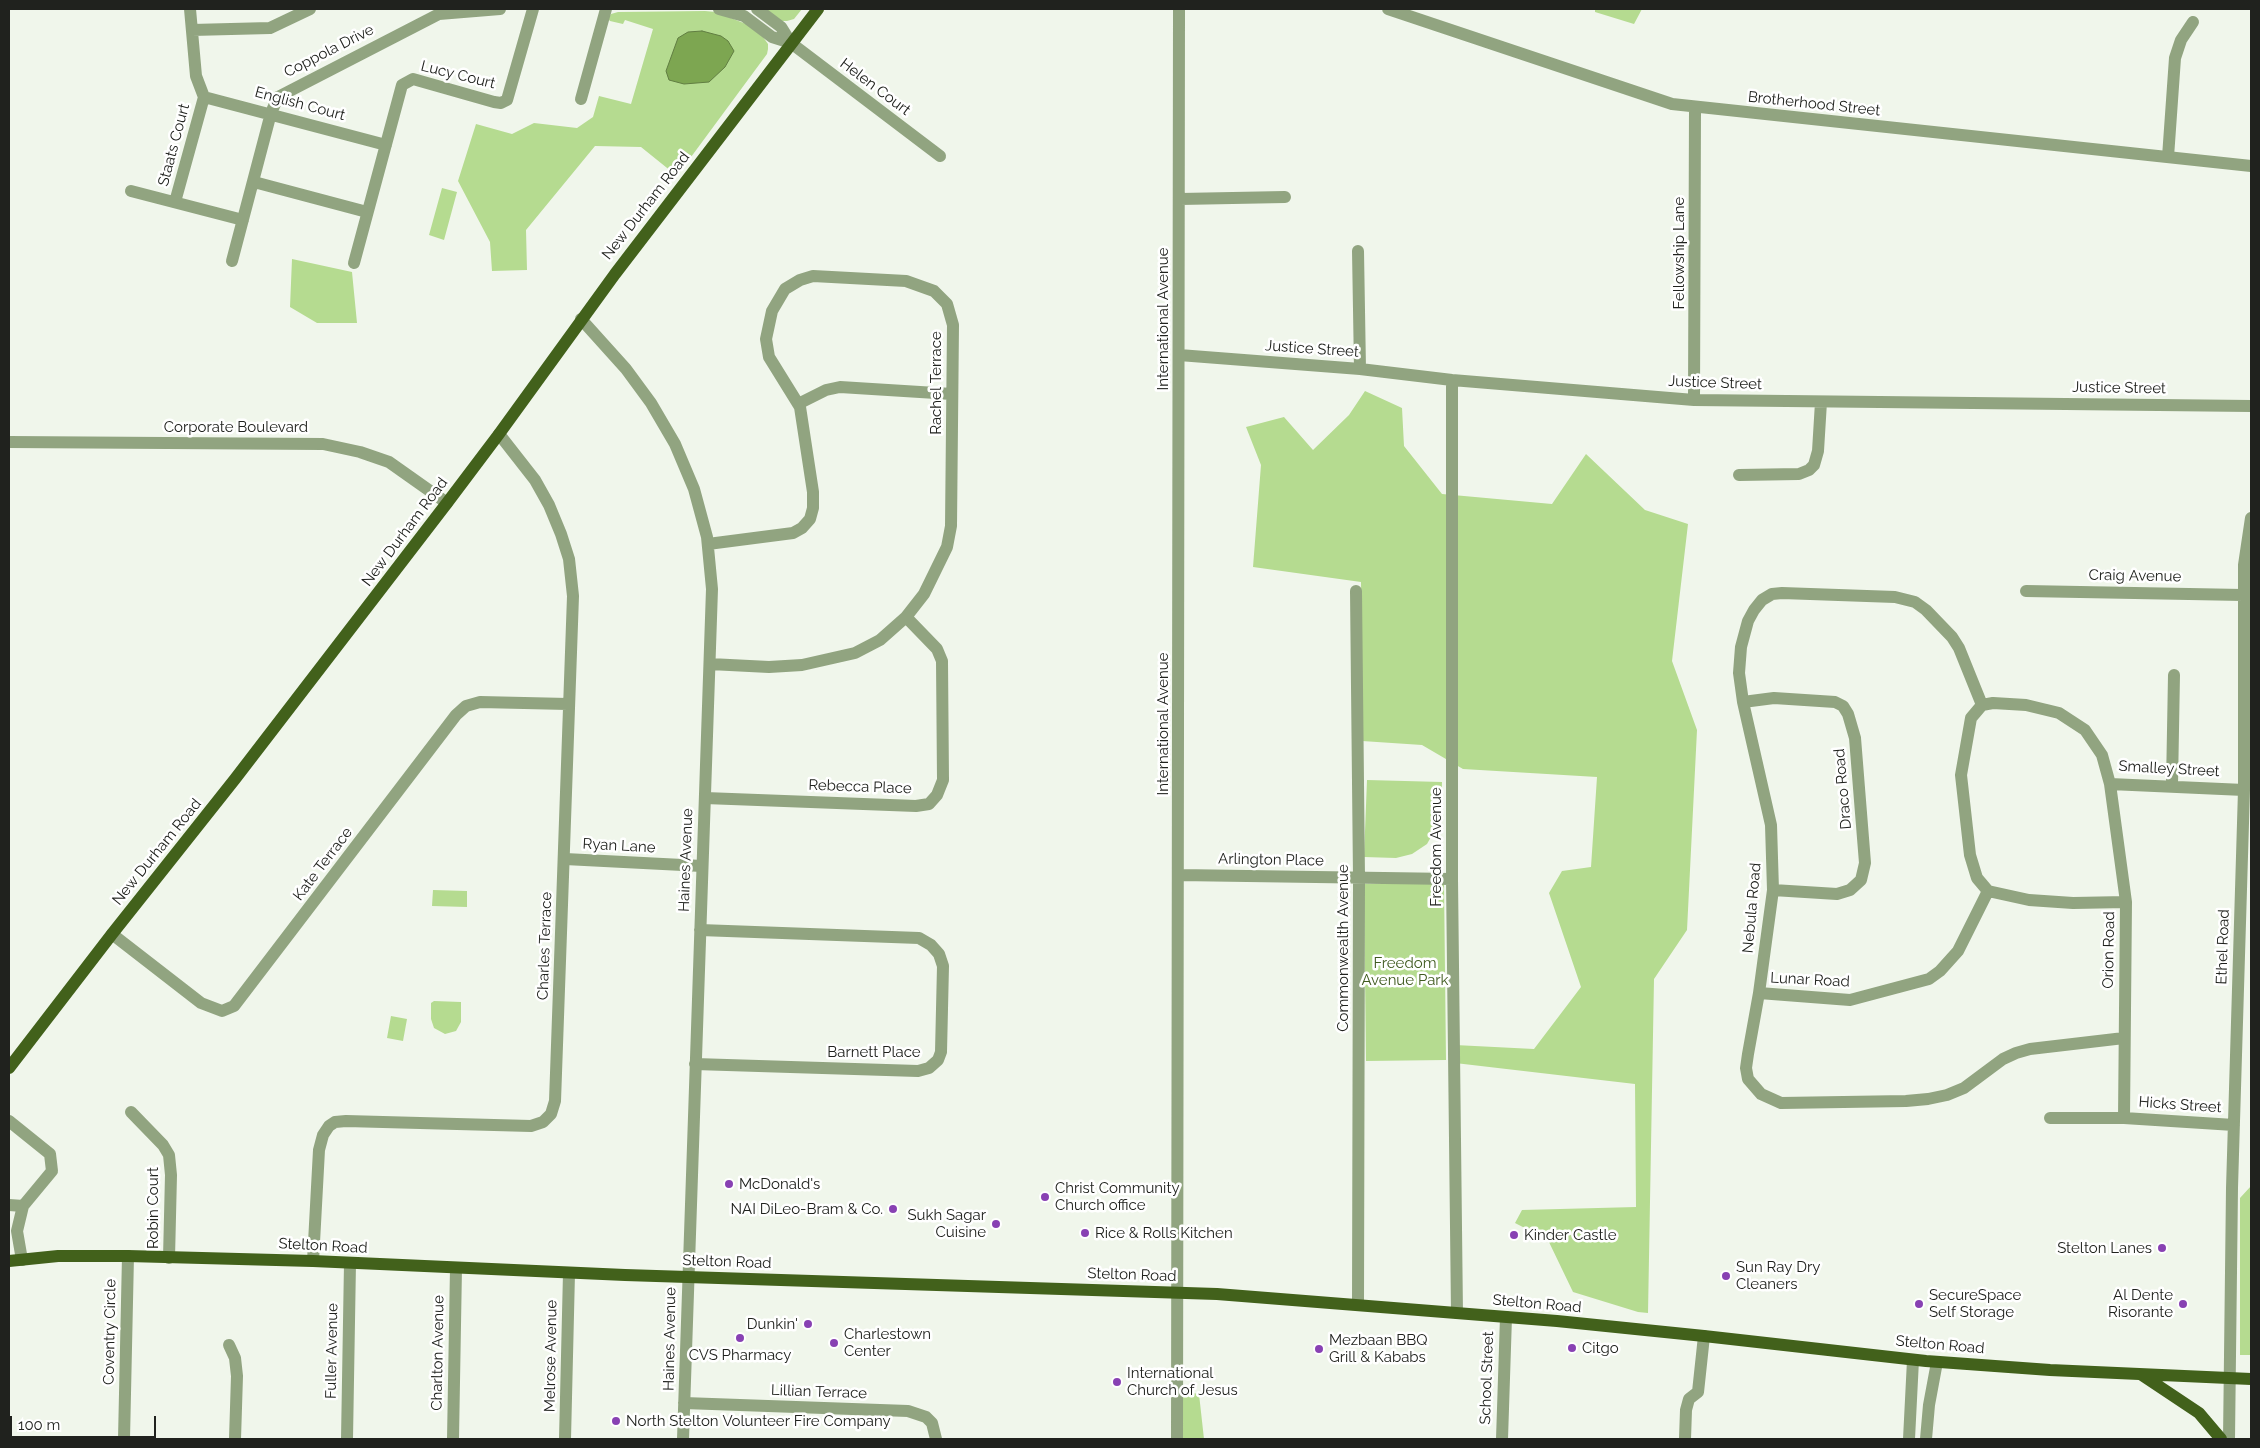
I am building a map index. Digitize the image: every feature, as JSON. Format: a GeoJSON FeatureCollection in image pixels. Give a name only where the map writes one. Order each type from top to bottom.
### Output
{"type":"FeatureCollection","features":[{"type":"Feature","properties":{"kind":"main road","name":"New Durham Road"},"geometry":{"type":"LineString","coordinates":[[9,1068],[112,934],[236,779],[447,503],[581,319],[818,9]]}},
{"type":"Feature","properties":{"kind":"main road","name":"Stelton Road"},"geometry":{"type":"LineString","coordinates":[[15,1260],[58,1256],[128,1256],[313,1260],[687,1278],[1177,1292],[1506,1317],[1704,1336],[1937,1362],[2251,1379]]}},
{"type":"Feature","properties":{"kind":"main road"},"geometry":{"type":"LineString","coordinates":[[2140,1374],[2199,1413],[2221,1439]]}},
{"type":"Feature","properties":{"kind":"street"},"geometry":{"type":"LineString","coordinates":[[190,9],[196,76],[204,97]]}},
{"type":"Feature","properties":{"kind":"street"},"geometry":{"type":"LineString","coordinates":[[192,30],[270,28],[310,9]]}},
{"type":"Feature","properties":{"kind":"street","name":"Coppola Drive"},"geometry":{"type":"LineString","coordinates":[[232,261],[278,97],[438,11],[500,9]]}},
{"type":"Feature","properties":{"kind":"street","name":"Lucy Court"},"geometry":{"type":"LineString","coordinates":[[354,263],[402,85],[407,81],[419,80],[494,102],[501,103],[507,100],[533,9]]}},
{"type":"Feature","properties":{"kind":"street"},"geometry":{"type":"LineString","coordinates":[[581,99],[606,9]]}},
{"type":"Feature","properties":{"kind":"street"},"geometry":{"type":"LineString","coordinates":[[719,9],[744,16],[772,37],[791,43]]}},
{"type":"Feature","properties":{"kind":"street"},"geometry":{"type":"LineString","coordinates":[[757,9],[781,27],[791,43]]}},
{"type":"Feature","properties":{"kind":"street","name":"International Avenue"},"geometry":{"type":"LineString","coordinates":[[1177,1439],[1180,199],[1178,9]]}},
{"type":"Feature","properties":{"kind":"street","name":"Brotherhood Street"},"geometry":{"type":"LineString","coordinates":[[1388,9],[1672,104],[2251,166]]}},
{"type":"Feature","properties":{"kind":"street"},"geometry":{"type":"LineString","coordinates":[[2168,157],[2175,58],[2181,40],[2193,22]]}},
{"type":"Feature","properties":{"kind":"street","name":"Helen Court"},"geometry":{"type":"LineString","coordinates":[[791,43],[940,156]]}},
{"type":"Feature","properties":{"kind":"street","name":"English Court"},"geometry":{"type":"LineString","coordinates":[[204,97],[272,113],[386,145]]}},
{"type":"Feature","properties":{"kind":"street","name":"Staats Court"},"geometry":{"type":"LineString","coordinates":[[176,202],[204,97]]}},
{"type":"Feature","properties":{"kind":"street","name":"Fellowship Lane"},"geometry":{"type":"LineString","coordinates":[[1694,400],[1695,107]]}},
{"type":"Feature","properties":{"kind":"street"},"geometry":{"type":"LineString","coordinates":[[254,182],[367,212]]}},
{"type":"Feature","properties":{"kind":"street"},"geometry":{"type":"LineString","coordinates":[[131,190],[243,220]]}},
{"type":"Feature","properties":{"kind":"street"},"geometry":{"type":"LineString","coordinates":[[1180,199],[1285,197]]}},
{"type":"Feature","properties":{"kind":"street"},"geometry":{"type":"LineString","coordinates":[[1358,251],[1360,368]]}},
{"type":"Feature","properties":{"kind":"street","name":"Rachel Terrace"},"geometry":{"type":"LineString","coordinates":[[708,544],[793,533],[802,528],[810,519],[813,508],[813,492],[798,404],[769,357],[766,339],[768,323],[779,297],[785,289],[800,280],[813,276],[906,281],[934,291],[947,304],[953,325],[951,526],[948,547],[924,594],[906,617],[880,640],[855,653],[802,665],[769,667],[710,664]]}},
{"type":"Feature","properties":{"kind":"street","name":"Haines Avenue"},"geometry":{"type":"LineString","coordinates":[[581,319],[626,369],[651,402],[675,444],[694,489],[708,544],[712,589],[710,664],[687,1278],[683,1439]]}},
{"type":"Feature","properties":{"kind":"street","name":"Justice Street"},"geometry":{"type":"LineString","coordinates":[[1179,355],[1360,368],[1452,380],[1694,400],[2251,406]]}},
{"type":"Feature","properties":{"kind":"street","name":"Freedom Avenue"},"geometry":{"type":"LineString","coordinates":[[1452,380],[1452,879],[1457,1313]]}},
{"type":"Feature","properties":{"kind":"street"},"geometry":{"type":"LineString","coordinates":[[798,404],[826,390],[840,387],[952,394]]}},
{"type":"Feature","properties":{"kind":"street"},"geometry":{"type":"LineString","coordinates":[[1739,475],[1799,474],[1809,470],[1814,465],[1818,451],[1821,402]]}},
{"type":"Feature","properties":{"kind":"street","name":"Charles Terrace"},"geometry":{"type":"LineString","coordinates":[[313,1260],[319,1150],[323,1135],[329,1126],[335,1122],[531,1126],[543,1122],[551,1114],[555,1101],[573,596],[569,559],[562,534],[549,504],[535,480],[499,434]]}},
{"type":"Feature","properties":{"kind":"street","name":"Corporate Boulevard"},"geometry":{"type":"LineString","coordinates":[[9,442],[323,444],[360,452],[389,462],[447,503]]}},
{"type":"Feature","properties":{"kind":"street","name":"Ethel Road"},"geometry":{"type":"LineString","coordinates":[[2228,1439],[2234,1125],[2244,790],[2243,595],[2244,566],[2251,518]]}},
{"type":"Feature","properties":{"kind":"street","name":"Commonwealth Avenue"},"geometry":{"type":"LineString","coordinates":[[1356,591],[1359,878],[1358,1305]]}},
{"type":"Feature","properties":{"kind":"street","name":"Craig Avenue"},"geometry":{"type":"LineString","coordinates":[[2026,591],[2243,595]]}},
{"type":"Feature","properties":{"kind":"street","name":"Nebula Road"},"geometry":{"type":"LineString","coordinates":[[1982,705],[1959,648],[1952,637],[1926,610],[1915,602],[1895,597],[1772,594],[1762,600],[1748,621],[1739,662],[1743,702],[1771,825],[1773,890],[1759,993],[1746,1068],[1748,1079],[1761,1094],[1781,1103],[1928,1099],[1947,1095],[1964,1088],[2003,1059],[2016,1053],[2030,1049],[2124,1038]]}},
{"type":"Feature","properties":{"kind":"street","name":"Rebecca Place"},"geometry":{"type":"LineString","coordinates":[[705,798],[916,806],[929,804],[937,795],[943,780],[942,661],[937,648],[906,617]]}},
{"type":"Feature","properties":{"kind":"street"},"geometry":{"type":"LineString","coordinates":[[2172,785],[2174,675]]}},
{"type":"Feature","properties":{"kind":"street","name":"Draco Road"},"geometry":{"type":"LineString","coordinates":[[1743,702],[1774,698],[1835,702],[1843,706],[1848,714],[1855,738],[1866,863],[1861,880],[1850,890],[1837,894],[1773,890]]}},
{"type":"Feature","properties":{"kind":"street","name":"Kate Terrace"},"geometry":{"type":"LineString","coordinates":[[112,934],[201,1003],[222,1011],[234,1006],[456,715],[466,706],[480,702],[568,704]]}},
{"type":"Feature","properties":{"kind":"street","name":"Smalley Street"},"geometry":{"type":"LineString","coordinates":[[1982,705],[1993,703],[2036,707],[2060,713],[2073,720],[2095,742],[2102,755],[2110,784],[2172,785],[2244,790]]}},
{"type":"Feature","properties":{"kind":"street"},"geometry":{"type":"LineString","coordinates":[[1982,705],[1971,718],[1964,758],[1962,791],[1972,867],[1977,878],[1988,891],[2050,902],[2126,902]]}},
{"type":"Feature","properties":{"kind":"street","name":"Orion Road"},"geometry":{"type":"LineString","coordinates":[[2110,784],[2126,902],[2124,1118]]}},
{"type":"Feature","properties":{"kind":"street","name":"Ryan Lane"},"geometry":{"type":"LineString","coordinates":[[565,859],[702,866]]}},
{"type":"Feature","properties":{"kind":"street","name":"Arlington Place"},"geometry":{"type":"LineString","coordinates":[[1179,875],[1452,879]]}},
{"type":"Feature","properties":{"kind":"street","name":"Lunar Road"},"geometry":{"type":"LineString","coordinates":[[1759,993],[1850,1000],[1929,979],[1940,971],[1958,951],[1988,891]]}},
{"type":"Feature","properties":{"kind":"street","name":"Barnett Place"},"geometry":{"type":"LineString","coordinates":[[695,1064],[918,1071],[929,1068],[938,1060],[941,1052],[943,966],[939,954],[932,946],[919,938],[700,930]]}},
{"type":"Feature","properties":{"kind":"street","name":"Robin Court"},"geometry":{"type":"LineString","coordinates":[[132,1112],[163,1145],[168,1156],[171,1176],[169,1258]]}},
{"type":"Feature","properties":{"kind":"street","name":"Hicks Street"},"geometry":{"type":"LineString","coordinates":[[2050,1118],[2124,1118],[2234,1125]]}},
{"type":"Feature","properties":{"kind":"street"},"geometry":{"type":"LineString","coordinates":[[9,1121],[50,1154],[52,1171],[23,1206],[17,1231],[15,1260]]}},
{"type":"Feature","properties":{"kind":"street"},"geometry":{"type":"LineString","coordinates":[[9,1205],[23,1206]]}},
{"type":"Feature","properties":{"kind":"street","name":"Coventry Circle"},"geometry":{"type":"LineString","coordinates":[[124,1439],[128,1256]]}},
{"type":"Feature","properties":{"kind":"street","name":"Fuller Avenue"},"geometry":{"type":"LineString","coordinates":[[347,1439],[350,1263]]}},
{"type":"Feature","properties":{"kind":"street","name":"Charlton Avenue"},"geometry":{"type":"LineString","coordinates":[[453,1439],[456,1268]]}},
{"type":"Feature","properties":{"kind":"street","name":"Melrose Avenue"},"geometry":{"type":"LineString","coordinates":[[565,1439],[569,1273]]}},
{"type":"Feature","properties":{"kind":"street","name":"School Street"},"geometry":{"type":"LineString","coordinates":[[1502,1439],[1506,1317]]}},
{"type":"Feature","properties":{"kind":"street"},"geometry":{"type":"LineString","coordinates":[[1685,1439],[1686,1410],[1689,1399],[1698,1392],[1704,1336]]}},
{"type":"Feature","properties":{"kind":"street"},"geometry":{"type":"LineString","coordinates":[[229,1345],[235,1358],[237,1376],[235,1439]]}},
{"type":"Feature","properties":{"kind":"street"},"geometry":{"type":"LineString","coordinates":[[1909,1439],[1913,1360]]}},
{"type":"Feature","properties":{"kind":"street"},"geometry":{"type":"LineString","coordinates":[[1926,1439],[1929,1405],[1937,1362]]}},
{"type":"Feature","properties":{"kind":"street","name":"Lillian Terrace"},"geometry":{"type":"LineString","coordinates":[[684,1403],[908,1411],[926,1417],[932,1423],[936,1439]]}},
{"type":"Feature","properties":{"kind":"green space"},"geometry":{"type":"Polygon","coordinates":[[[764,9],[802,9],[794,19],[782,21],[764,9]]]}},
{"type":"Feature","properties":{"kind":"green space"},"geometry":{"type":"Polygon","coordinates":[[[1595,9],[1642,9],[1634,24],[1595,12],[1595,9]]]}},
{"type":"Feature","properties":{"kind":"green space"},"geometry":{"type":"Polygon","coordinates":[[[618,12],[716,12],[746,24],[763,37],[768,44],[768,49],[767,54],[677,176],[641,147],[595,146],[526,230],[527,270],[492,271],[490,242],[458,181],[476,124],[512,134],[534,123],[577,128],[593,117],[599,96],[631,104],[653,29],[625,20],[623,24],[610,21],[608,19],[611,14],[618,12]]]}},
{"type":"Feature","properties":{"kind":"green space"},"geometry":{"type":"Polygon","coordinates":[[[442,188],[457,192],[444,240],[429,235],[442,188]]]}},
{"type":"Feature","properties":{"kind":"green space"},"geometry":{"type":"Polygon","coordinates":[[[292,259],[352,272],[357,323],[317,323],[290,307],[292,259]]]}},
{"type":"Feature","properties":{"kind":"green space"},"geometry":{"type":"Polygon","coordinates":[[[1365,391],[1402,408],[1404,446],[1442,494],[1552,504],[1586,454],[1645,510],[1688,524],[1672,661],[1697,730],[1687,930],[1654,979],[1648,1313],[1638,1312],[1573,1292],[1548,1240],[1515,1223],[1522,1210],[1636,1207],[1635,1084],[1455,1063],[1455,1045],[1534,1049],[1581,987],[1549,893],[1562,871],[1591,867],[1597,777],[1463,769],[1422,745],[1362,741],[1361,582],[1253,567],[1261,465],[1246,427],[1284,417],[1313,450],[1349,415],[1365,391]]]}},
{"type":"Feature","properties":{"kind":"green space"},"geometry":{"type":"Polygon","coordinates":[[[1367,780],[1442,782],[1441,808],[1436,828],[1427,844],[1412,854],[1396,858],[1364,857],[1367,780]]]}},
{"type":"Feature","properties":{"kind":"green space","name":"Freedom Avenue Park"},"geometry":{"type":"Polygon","coordinates":[[[1444,883],[1446,1060],[1366,1061],[1364,884],[1444,883]]]}},
{"type":"Feature","properties":{"kind":"green space"},"geometry":{"type":"Polygon","coordinates":[[[433,890],[467,891],[467,907],[432,906],[433,890]]]}},
{"type":"Feature","properties":{"kind":"green space"},"geometry":{"type":"Polygon","coordinates":[[[434,1001],[461,1002],[461,1022],[456,1031],[445,1034],[434,1028],[431,1019],[431,1003],[434,1001]]]}},
{"type":"Feature","properties":{"kind":"green space"},"geometry":{"type":"Polygon","coordinates":[[[391,1016],[407,1019],[403,1041],[387,1038],[391,1016]]]}},
{"type":"Feature","properties":{"kind":"green space"},"geometry":{"type":"Polygon","coordinates":[[[2251,1186],[2251,1355],[2240,1355],[2240,1198],[2251,1186]]]}},
{"type":"Feature","properties":{"kind":"green space"},"geometry":{"type":"Polygon","coordinates":[[[1175,1390],[1199,1394],[1204,1439],[1178,1439],[1175,1390]]]}},
{"type":"Feature","properties":{"kind":"shaded area"},"geometry":{"type":"Polygon","coordinates":[[[702,31],[721,36],[728,41],[734,51],[725,67],[709,82],[684,84],[669,80],[666,71],[678,38],[688,32],[702,31]]]}},
{"type":"Feature","properties":{"kind":"place","name":"McDonald's"},"geometry":{"type":"Point","coordinates":[729,1184]}},
{"type":"Feature","properties":{"kind":"place","name":"Christ Community Church office"},"geometry":{"type":"Point","coordinates":[1045,1197]}},
{"type":"Feature","properties":{"kind":"place","name":"NAI DiLeo-Bram & Co."},"geometry":{"type":"Point","coordinates":[893,1209]}},
{"type":"Feature","properties":{"kind":"place","name":"Sukh Sagar Cuisine"},"geometry":{"type":"Point","coordinates":[996,1224]}},
{"type":"Feature","properties":{"kind":"place","name":"Rice & Rolls Kitchen"},"geometry":{"type":"Point","coordinates":[1085,1233]}},
{"type":"Feature","properties":{"kind":"place","name":"Kinder Castle"},"geometry":{"type":"Point","coordinates":[1514,1235]}},
{"type":"Feature","properties":{"kind":"place","name":"Stelton Lanes"},"geometry":{"type":"Point","coordinates":[2162,1248]}},
{"type":"Feature","properties":{"kind":"place","name":"Sun Ray Dry Cleaners"},"geometry":{"type":"Point","coordinates":[1726,1276]}},
{"type":"Feature","properties":{"kind":"place","name":"SecureSpace Self Storage"},"geometry":{"type":"Point","coordinates":[1919,1304]}},
{"type":"Feature","properties":{"kind":"place","name":"Al Dente Risorante"},"geometry":{"type":"Point","coordinates":[2183,1304]}},
{"type":"Feature","properties":{"kind":"place","name":"Dunkin'"},"geometry":{"type":"Point","coordinates":[808,1324]}},
{"type":"Feature","properties":{"kind":"place","name":"CVS Pharmacy"},"geometry":{"type":"Point","coordinates":[740,1338]}},
{"type":"Feature","properties":{"kind":"place","name":"Charlestown Center"},"geometry":{"type":"Point","coordinates":[834,1343]}},
{"type":"Feature","properties":{"kind":"place","name":"Citgo"},"geometry":{"type":"Point","coordinates":[1572,1348]}},
{"type":"Feature","properties":{"kind":"place","name":"Mezbaan BBQ Grill & Kababs"},"geometry":{"type":"Point","coordinates":[1319,1349]}},
{"type":"Feature","properties":{"kind":"place","name":"International Church of Jesus"},"geometry":{"type":"Point","coordinates":[1117,1382]}},
{"type":"Feature","properties":{"kind":"place","name":"North Stelton Volunteer Fire Company"},"geometry":{"type":"Point","coordinates":[616,1421]}}]}
